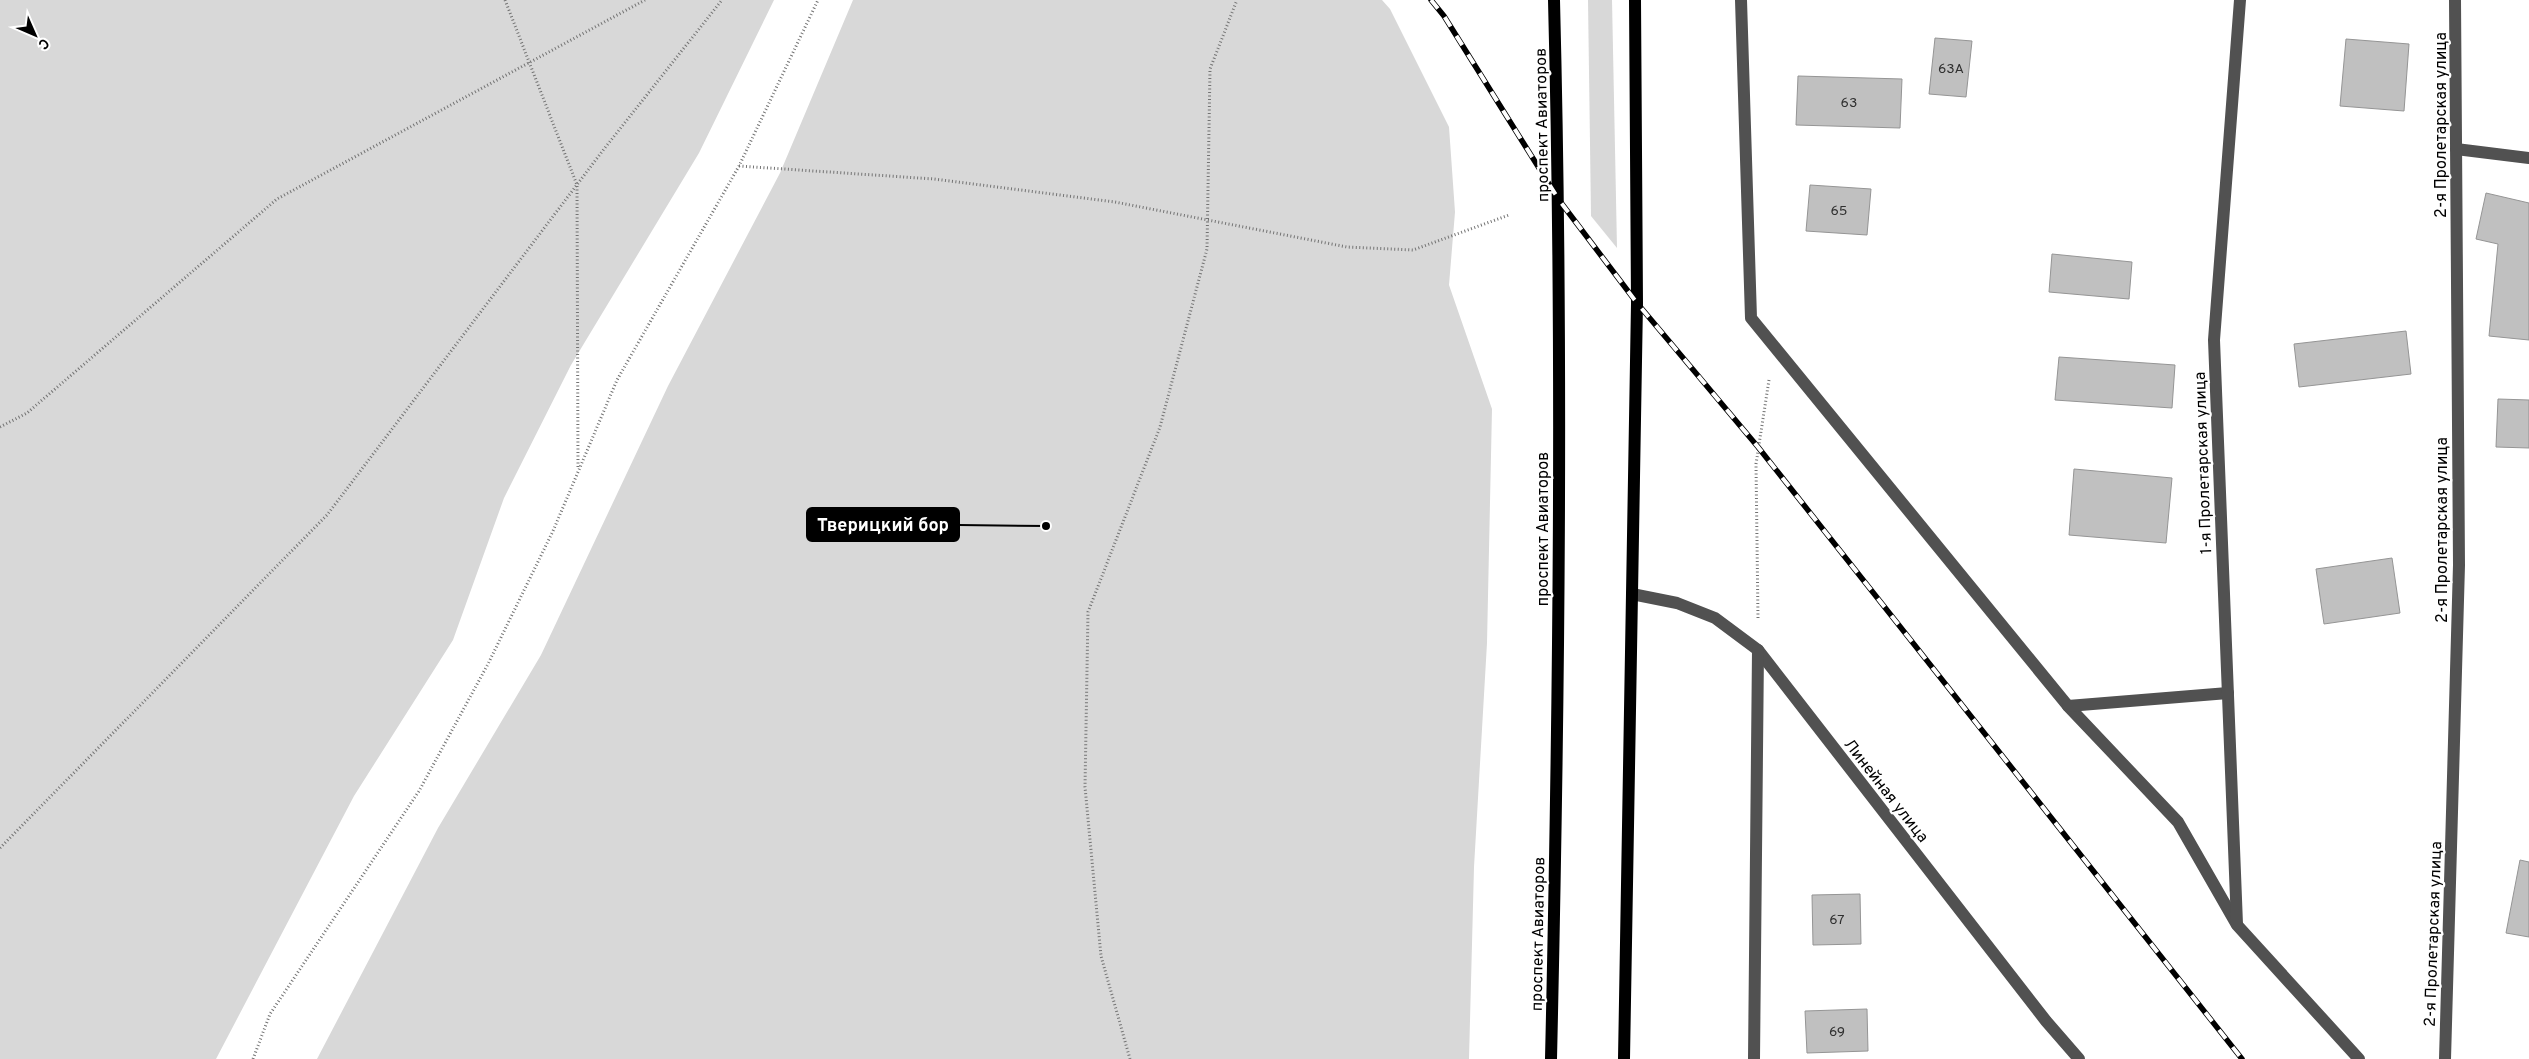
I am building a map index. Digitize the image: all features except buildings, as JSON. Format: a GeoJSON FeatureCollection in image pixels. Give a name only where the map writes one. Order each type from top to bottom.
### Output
{"type":"FeatureCollection","features":[{"type":"Feature","properties":{"kind":"main road","name":"проспект Авиаторов"},"geometry":{"type":"LineString","coordinates":[[1551,1059],[1558,733],[1559,200],[1554,0]]}},
{"type":"Feature","properties":{"kind":"main road"},"geometry":{"type":"LineString","coordinates":[[1624,1059],[1637,303],[1635,0]]}},
{"type":"Feature","properties":{"kind":"street"},"geometry":{"type":"LineString","coordinates":[[1741,0],[1751,318],[2068,706],[2178,822],[2237,925],[2358,1059]]}},
{"type":"Feature","properties":{"kind":"street","name":"1-я Пролетарская улица"},"geometry":{"type":"LineString","coordinates":[[2237,925],[2214,340],[2240,0]]}},
{"type":"Feature","properties":{"kind":"street","name":"2-я Пролетарская улица"},"geometry":{"type":"LineString","coordinates":[[2445,1059],[2459,565],[2455,0]]}},
{"type":"Feature","properties":{"kind":"street"},"geometry":{"type":"LineString","coordinates":[[2456,149],[2529,158]]}},
{"type":"Feature","properties":{"kind":"street","name":"Линейная улица"},"geometry":{"type":"LineString","coordinates":[[1632,594],[1676,603],[1714,618],[1758,650],[2046,1021],[2079,1059]]}},
{"type":"Feature","properties":{"kind":"street"},"geometry":{"type":"LineString","coordinates":[[1754,1059],[1758,650]]}},
{"type":"Feature","properties":{"kind":"street"},"geometry":{"type":"LineString","coordinates":[[2068,706],[2228,694]]}},
{"type":"Feature","properties":{"kind":"path"},"geometry":{"type":"LineString","coordinates":[[505,0],[527,62],[578,185],[578,472]]}},
{"type":"Feature","properties":{"kind":"path"},"geometry":{"type":"LineString","coordinates":[[0,427],[27,414],[277,199],[527,62],[645,0]]}},
{"type":"Feature","properties":{"kind":"path"},"geometry":{"type":"LineString","coordinates":[[0,848],[327,515],[578,185],[722,0]]}},
{"type":"Feature","properties":{"kind":"path"},"geometry":{"type":"LineString","coordinates":[[253,1059],[270,1014],[419,791],[488,664],[552,531],[617,380],[739,166],[818,0]]}},
{"type":"Feature","properties":{"kind":"path"},"geometry":{"type":"LineString","coordinates":[[1130,1059],[1101,956],[1084,787],[1088,612],[1160,427],[1207,249],[1210,69],[1238,0]]}},
{"type":"Feature","properties":{"kind":"path"},"geometry":{"type":"LineString","coordinates":[[739,166],[934,179],[1115,202],[1347,247],[1413,250],[1509,216]]}},
{"type":"Feature","properties":{"kind":"path"},"geometry":{"type":"LineString","coordinates":[[1758,650],[1756,464],[1774,347]]}},
{"type":"Feature","properties":{"kind":"shaded area"},"geometry":{"type":"Polygon","coordinates":[[[0,0],[774,0],[699,153],[571,365],[504,498],[453,640],[354,796],[216,1059],[0,1059],[0,0]]]}},
{"type":"Feature","properties":{"kind":"shaded area"},"geometry":{"type":"Polygon","coordinates":[[[853,0],[1382,0],[1390,9],[1449,127],[1455,212],[1449,285],[1492,409],[1487,643],[1474,867],[1469,1059],[317,1059],[438,828],[541,655],[668,386],[780,173],[853,0]]]}},
{"type":"Feature","properties":{"kind":"shaded area"},"geometry":{"type":"Polygon","coordinates":[[[1588,0],[1612,0],[1617,248],[1591,216],[1588,0]]]}},
{"type":"Feature","properties":{"kind":"railway"},"geometry":{"type":"LineString","coordinates":[[1431,0],[1444,16],[1559,200],[1637,303],[1758,447],[2242,1059]]}},
{"type":"Feature","properties":{"kind":"place","name":"Тверицкий бор"},"geometry":{"type":"Point","coordinates":[1046,526]}}]}
